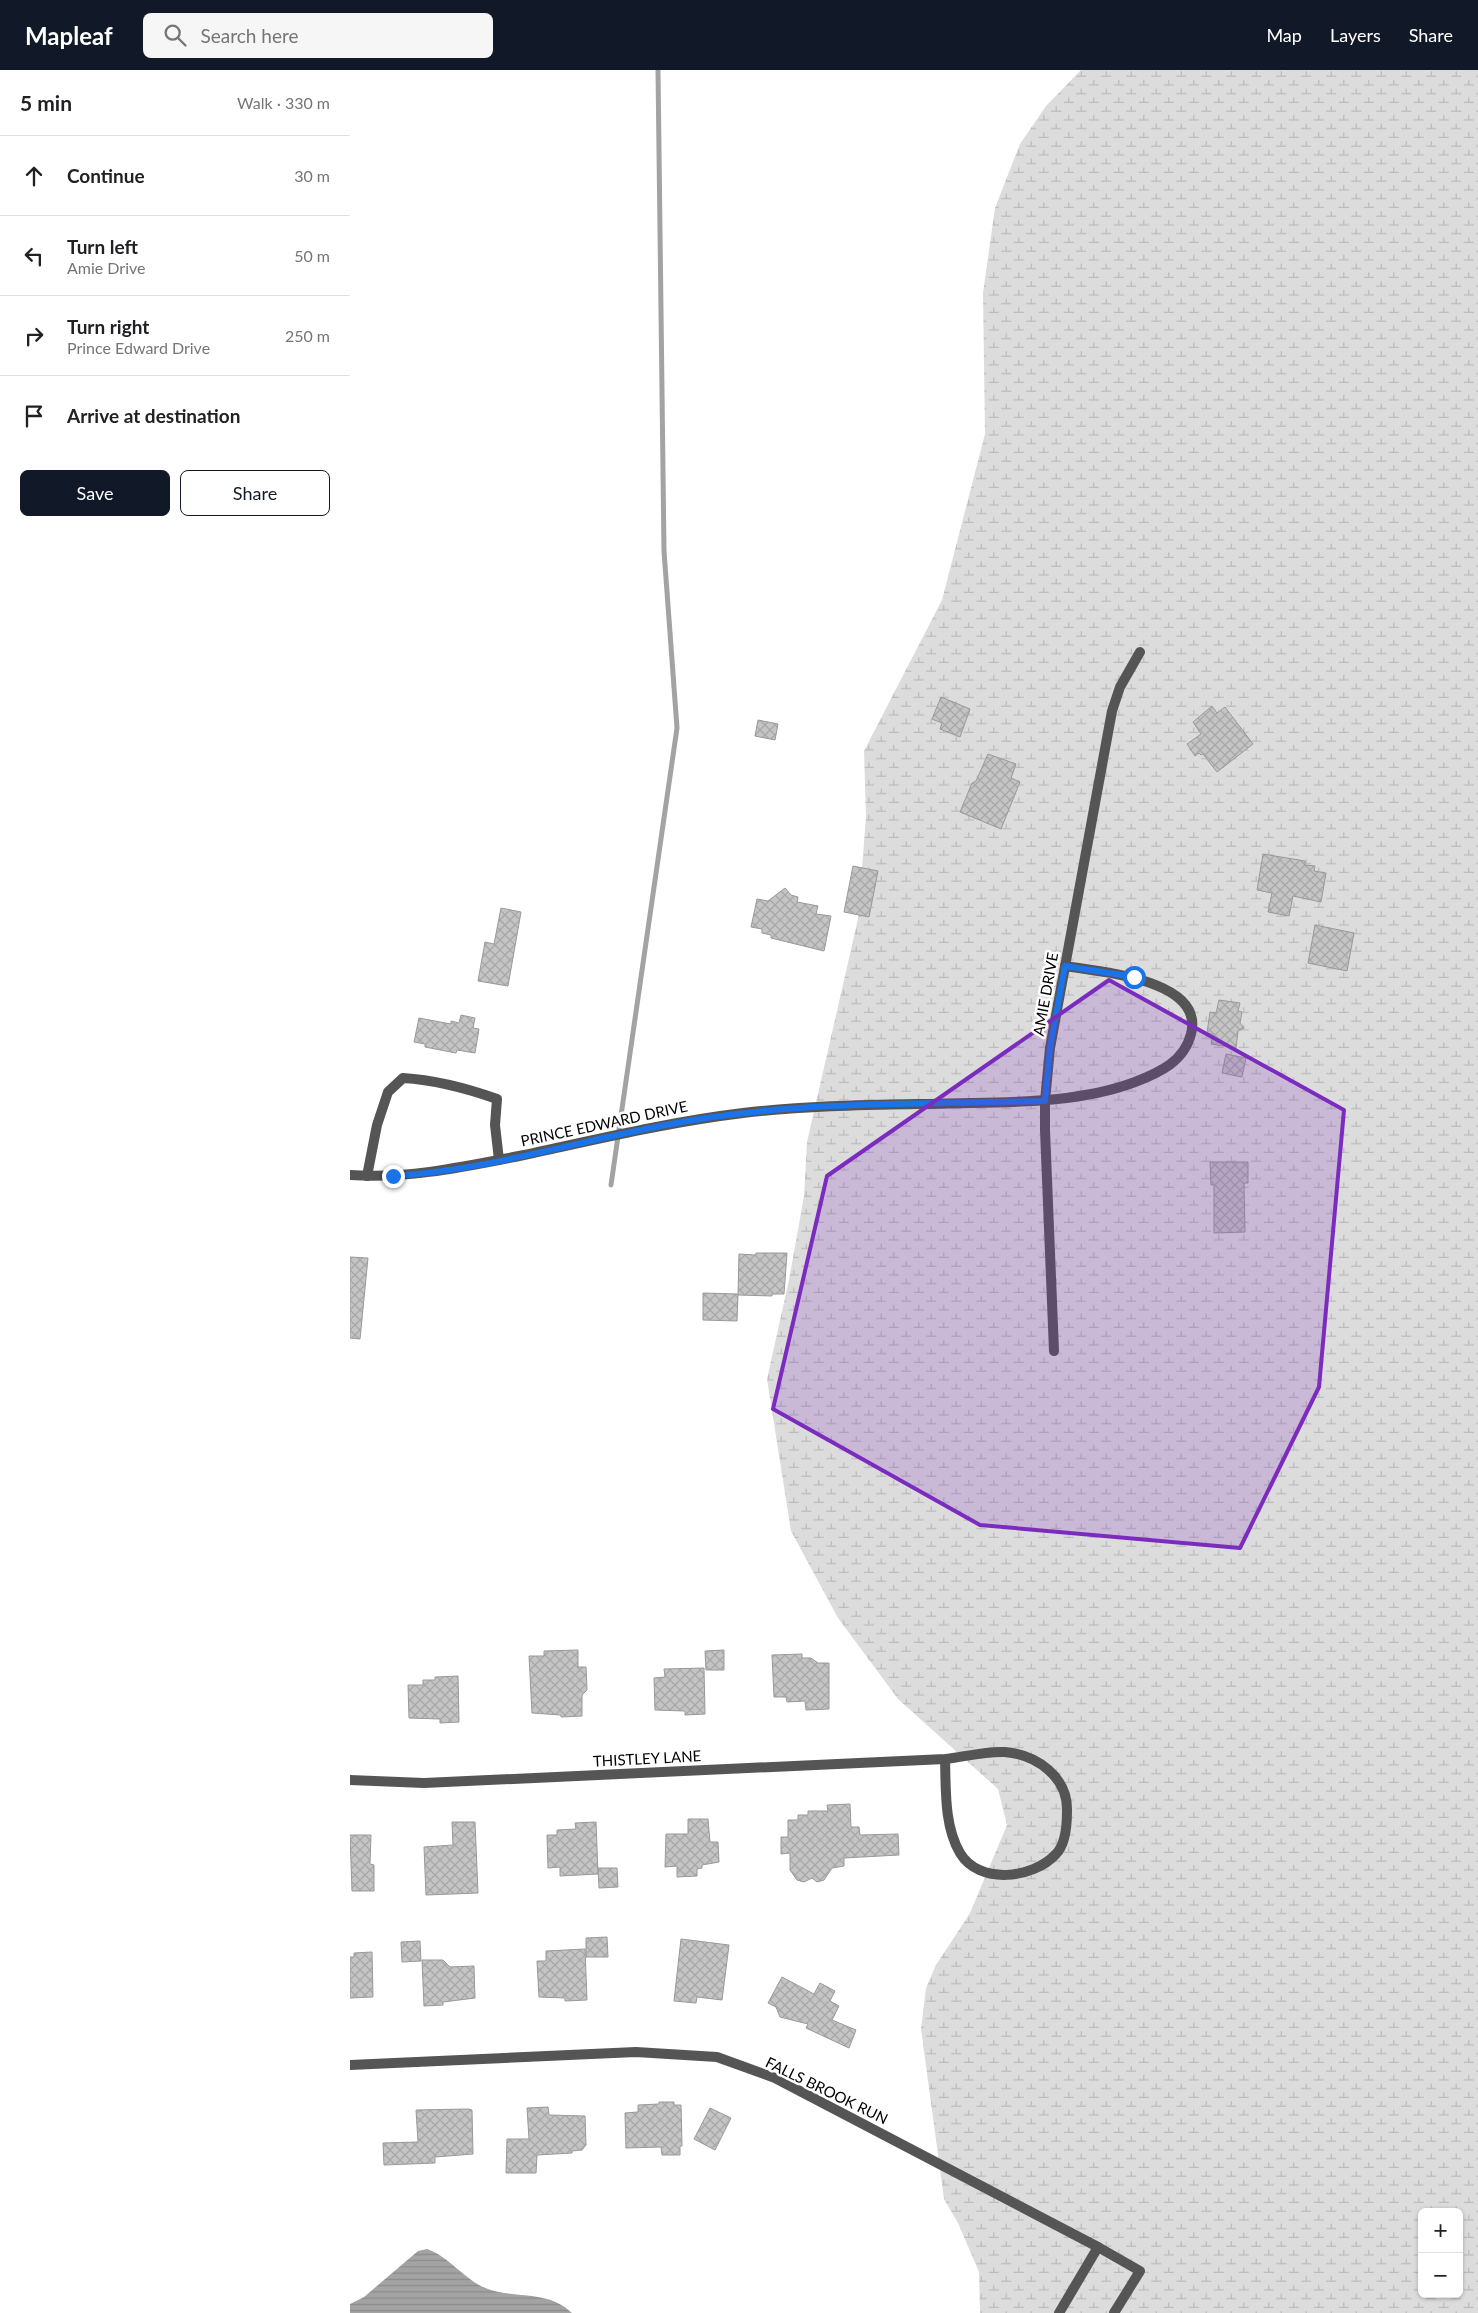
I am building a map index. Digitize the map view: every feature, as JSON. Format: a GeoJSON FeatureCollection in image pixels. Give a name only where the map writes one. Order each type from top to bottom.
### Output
{"type":"FeatureCollection","features":[{"type":"Feature","properties":{"kind":"street","name":"AMIE DRIVE"},"geometry":{"type":"LineString","coordinates":[[1054,1351],[1045,1101],[1050,1048],[1112,711],[1120,687],[1140,652]]}},
{"type":"Feature","properties":{"kind":"street","name":"PRINCE EDWARD DRIVE"},"geometry":{"type":"LineString","coordinates":[[350,1175],[417,1175],[692,1120],[752,1112],[790,1108],[1045,1101],[1134,1083],[1171,1065],[1188,1047],[1193,1026],[1187,1005],[1173,992],[1134,977],[1065,966]]}},
{"type":"Feature","properties":{"kind":"street"},"geometry":{"type":"LineString","coordinates":[[367,1176],[377,1125],[388,1092],[403,1078],[426,1079],[471,1090],[497,1099],[495,1124],[499,1160]]}},
{"type":"Feature","properties":{"kind":"street","name":"THISTLEY LANE"},"geometry":{"type":"LineString","coordinates":[[350,1780],[424,1782],[944,1759],[1005,1752],[1034,1759],[1054,1773],[1067,1798],[1067,1827],[1058,1853],[1041,1866],[1012,1876],[974,1869],[960,1852],[948,1821],[944,1759]]}},
{"type":"Feature","properties":{"kind":"street","name":"FALLS BROOK RUN"},"geometry":{"type":"LineString","coordinates":[[350,2065],[636,2052],[717,2057],[775,2078],[1098,2247],[1140,2271],[1114,2313]]}},
{"type":"Feature","properties":{"kind":"street"},"geometry":{"type":"LineString","coordinates":[[1059,2313],[1098,2247]]}},
{"type":"Feature","properties":{"kind":"highlighted area"},"geometry":{"type":"Polygon","coordinates":[[[1109,980],[1344,1110],[1319,1387],[1240,1548],[980,1525],[773,1409],[827,1176],[1109,980]]]}},
{"type":"Feature","properties":{"kind":"green space"},"geometry":{"type":"Polygon","coordinates":[[[1081,70],[1478,70],[1478,2313],[980,2313],[979,2272],[958,2223],[944,2199],[921,2029],[926,1988],[936,1965],[970,1913],[1007,1825],[998,1789],[898,1699],[838,1618],[791,1531],[767,1379],[789,1280],[804,1196],[807,1142],[858,919],[866,817],[864,751],[942,600],[985,434],[983,293],[995,208],[1020,144],[1046,106],[1081,70]]]}},
{"type":"Feature","properties":{"kind":"shaded area"},"geometry":{"type":"Polygon","coordinates":[[[427,2249],[443,2257],[472,2280],[488,2289],[543,2298],[563,2306],[572,2313],[350,2313],[350,2304],[364,2297],[418,2251],[427,2249]]]}},
{"type":"Feature","properties":{"kind":"building"},"geometry":{"type":"Polygon","coordinates":[[[941,697],[970,709],[960,737],[940,729],[942,723],[932,719],[941,697]]]}},
{"type":"Feature","properties":{"kind":"building"},"geometry":{"type":"Polygon","coordinates":[[[1212,706],[1217,713],[1225,707],[1253,744],[1217,772],[1203,754],[1199,753],[1195,756],[1187,744],[1201,734],[1193,722],[1212,706]]]}},
{"type":"Feature","properties":{"kind":"building"},"geometry":{"type":"Polygon","coordinates":[[[758,720],[778,724],[775,740],[755,736],[758,720]]]}},
{"type":"Feature","properties":{"kind":"building"},"geometry":{"type":"Polygon","coordinates":[[[988,754],[1016,764],[1011,778],[1020,782],[1001,829],[960,812],[972,783],[976,781],[988,754]]]}},
{"type":"Feature","properties":{"kind":"building"},"geometry":{"type":"Polygon","coordinates":[[[1263,854],[1305,861],[1305,865],[1315,866],[1314,871],[1326,873],[1321,902],[1293,896],[1289,916],[1268,912],[1272,893],[1257,890],[1263,854]]]}},
{"type":"Feature","properties":{"kind":"building"},"geometry":{"type":"Polygon","coordinates":[[[853,866],[878,871],[869,917],[844,912],[853,866]]]}},
{"type":"Feature","properties":{"kind":"building"},"geometry":{"type":"Polygon","coordinates":[[[785,888],[791,895],[798,897],[797,902],[818,906],[816,914],[831,916],[824,951],[771,938],[771,935],[762,933],[762,929],[751,927],[757,899],[768,901],[785,888]]]}},
{"type":"Feature","properties":{"kind":"building"},"geometry":{"type":"Polygon","coordinates":[[[501,908],[521,912],[508,986],[478,981],[485,942],[494,944],[501,908]]]}},
{"type":"Feature","properties":{"kind":"building"},"geometry":{"type":"Polygon","coordinates":[[[1315,925],[1354,933],[1347,971],[1308,963],[1315,925]]]}},
{"type":"Feature","properties":{"kind":"building"},"geometry":{"type":"Polygon","coordinates":[[[1219,1000],[1240,1003],[1238,1011],[1242,1012],[1240,1023],[1244,1028],[1238,1031],[1236,1048],[1211,1044],[1213,1034],[1207,1033],[1210,1012],[1216,1013],[1219,1000]]]}},
{"type":"Feature","properties":{"kind":"building"},"geometry":{"type":"Polygon","coordinates":[[[461,1015],[475,1018],[473,1028],[479,1029],[475,1053],[457,1050],[456,1053],[425,1047],[425,1044],[414,1042],[419,1018],[451,1024],[451,1021],[459,1023],[461,1015]]]}},
{"type":"Feature","properties":{"kind":"building"},"geometry":{"type":"Polygon","coordinates":[[[1226,1054],[1246,1058],[1242,1077],[1222,1073],[1226,1054]]]}},
{"type":"Feature","properties":{"kind":"building"},"geometry":{"type":"Polygon","coordinates":[[[1210,1162],[1248,1162],[1248,1183],[1244,1183],[1245,1232],[1214,1233],[1214,1185],[1211,1185],[1210,1162]]]}},
{"type":"Feature","properties":{"kind":"building"},"geometry":{"type":"Polygon","coordinates":[[[756,1253],[787,1253],[784,1294],[772,1294],[772,1296],[738,1295],[739,1254],[756,1255],[756,1253]]]}},
{"type":"Feature","properties":{"kind":"building"},"geometry":{"type":"Polygon","coordinates":[[[350,1257],[368,1258],[360,1339],[350,1338],[350,1257]]]}},
{"type":"Feature","properties":{"kind":"building"},"geometry":{"type":"Polygon","coordinates":[[[703,1293],[738,1294],[737,1321],[703,1320],[703,1293]]]}},
{"type":"Feature","properties":{"kind":"building"},"geometry":{"type":"Polygon","coordinates":[[[578,1650],[578,1667],[586,1667],[587,1690],[582,1695],[582,1716],[561,1717],[561,1715],[532,1713],[529,1656],[544,1656],[544,1651],[578,1650]]]}},
{"type":"Feature","properties":{"kind":"building"},"geometry":{"type":"Polygon","coordinates":[[[724,1650],[724,1670],[706,1670],[705,1651],[724,1650]]]}},
{"type":"Feature","properties":{"kind":"building"},"geometry":{"type":"Polygon","coordinates":[[[802,1654],[802,1658],[811,1658],[818,1663],[829,1663],[829,1709],[806,1710],[805,1701],[787,1702],[786,1697],[774,1697],[772,1655],[802,1654]]]}},
{"type":"Feature","properties":{"kind":"building"},"geometry":{"type":"Polygon","coordinates":[[[704,1668],[705,1714],[685,1715],[685,1711],[655,1710],[654,1678],[665,1677],[664,1669],[704,1668]]]}},
{"type":"Feature","properties":{"kind":"building"},"geometry":{"type":"Polygon","coordinates":[[[458,1676],[459,1722],[440,1723],[440,1719],[409,1718],[408,1685],[423,1685],[423,1680],[435,1680],[435,1677],[458,1676]]]}},
{"type":"Feature","properties":{"kind":"building"},"geometry":{"type":"Polygon","coordinates":[[[850,1804],[851,1827],[859,1827],[860,1835],[898,1834],[899,1855],[844,1858],[844,1866],[832,1868],[824,1880],[817,1882],[812,1878],[804,1882],[797,1880],[790,1870],[790,1853],[781,1854],[781,1837],[788,1837],[788,1820],[798,1820],[798,1815],[808,1815],[808,1811],[828,1811],[827,1805],[850,1804]]]}},
{"type":"Feature","properties":{"kind":"building"},"geometry":{"type":"Polygon","coordinates":[[[688,1819],[708,1819],[710,1842],[718,1842],[719,1862],[702,1865],[702,1868],[697,1869],[697,1876],[677,1877],[677,1866],[665,1867],[666,1834],[688,1834],[688,1819]]]}},
{"type":"Feature","properties":{"kind":"building"},"geometry":{"type":"Polygon","coordinates":[[[452,1822],[475,1822],[478,1893],[426,1895],[424,1847],[453,1845],[452,1822]]]}},
{"type":"Feature","properties":{"kind":"building"},"geometry":{"type":"Polygon","coordinates":[[[596,1822],[598,1874],[560,1876],[560,1867],[548,1868],[547,1835],[557,1835],[557,1830],[576,1829],[575,1823],[596,1822]]]}},
{"type":"Feature","properties":{"kind":"building"},"geometry":{"type":"Polygon","coordinates":[[[350,1835],[371,1835],[370,1864],[374,1865],[374,1891],[352,1891],[350,1835]]]}},
{"type":"Feature","properties":{"kind":"building"},"geometry":{"type":"Polygon","coordinates":[[[598,1868],[617,1868],[618,1887],[599,1888],[598,1868]]]}},
{"type":"Feature","properties":{"kind":"building"},"geometry":{"type":"Polygon","coordinates":[[[607,1937],[608,1957],[586,1957],[586,1938],[607,1937]]]}},
{"type":"Feature","properties":{"kind":"building"},"geometry":{"type":"Polygon","coordinates":[[[681,1939],[729,1945],[722,2000],[697,1997],[696,2003],[674,2001],[681,1939]]]}},
{"type":"Feature","properties":{"kind":"building"},"geometry":{"type":"Polygon","coordinates":[[[420,1941],[421,1961],[402,1962],[401,1942],[420,1941]]]}},
{"type":"Feature","properties":{"kind":"building"},"geometry":{"type":"Polygon","coordinates":[[[585,1949],[587,2000],[565,2001],[565,1998],[539,1997],[537,1961],[546,1961],[546,1951],[585,1949]]]}},
{"type":"Feature","properties":{"kind":"building"},"geometry":{"type":"Polygon","coordinates":[[[372,1952],[373,1997],[350,1998],[350,1957],[354,1957],[354,1953],[372,1952]]]}},
{"type":"Feature","properties":{"kind":"building"},"geometry":{"type":"Polygon","coordinates":[[[422,1960],[443,1960],[450,1967],[474,1966],[475,1998],[443,2002],[443,2005],[424,2006],[422,1960]]]}},
{"type":"Feature","properties":{"kind":"building"},"geometry":{"type":"Polygon","coordinates":[[[782,1977],[814,1994],[820,1983],[835,1991],[830,2001],[839,2006],[832,2020],[856,2030],[849,2048],[806,2028],[808,2024],[780,2017],[776,2007],[768,2003],[782,1977]]]}},
{"type":"Feature","properties":{"kind":"building"},"geometry":{"type":"Polygon","coordinates":[[[659,2102],[674,2102],[674,2105],[681,2105],[682,2146],[680,2146],[680,2155],[662,2155],[661,2147],[626,2148],[625,2113],[638,2112],[638,2105],[659,2104],[659,2102]]]}},
{"type":"Feature","properties":{"kind":"building"},"geometry":{"type":"Polygon","coordinates":[[[548,2107],[549,2115],[585,2116],[586,2145],[582,2150],[572,2151],[572,2153],[537,2155],[536,2173],[506,2173],[507,2139],[529,2139],[527,2108],[548,2107]]]}},
{"type":"Feature","properties":{"kind":"building"},"geometry":{"type":"Polygon","coordinates":[[[710,2108],[731,2118],[715,2150],[694,2139],[710,2108]]]}},
{"type":"Feature","properties":{"kind":"building"},"geometry":{"type":"Polygon","coordinates":[[[416,2110],[472,2110],[473,2154],[435,2157],[435,2163],[384,2165],[383,2143],[418,2142],[416,2110]]]}},
{"type":"Feature","properties":{"kind":"waterway"},"geometry":{"type":"LineString","coordinates":[[611,1185],[677,728],[664,551],[658,70]]}},
{"type":"Feature","properties":{"kind":"route"},"geometry":{"type":"LineString","coordinates":[[393,1176],[417,1175],[470,1166],[692,1120],[743,1113],[790,1108],[1045,1101],[1050,1048],[1065,966],[1134,977]]}}]}
